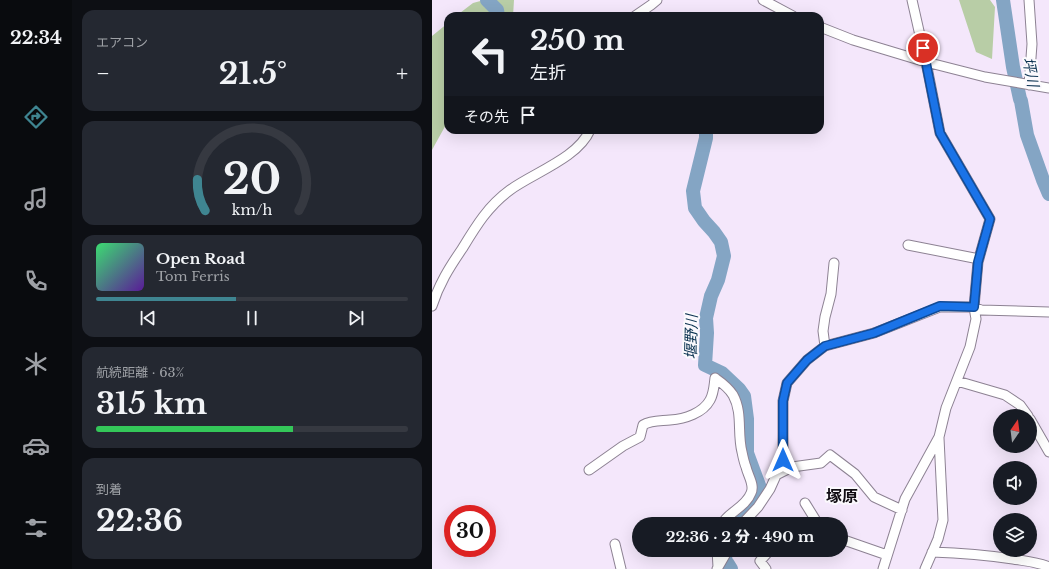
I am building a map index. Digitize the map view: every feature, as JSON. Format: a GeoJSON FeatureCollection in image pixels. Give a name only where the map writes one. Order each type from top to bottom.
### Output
{"type":"FeatureCollection","features":[{"type":"Feature","properties":{"kind":"street"},"geometry":{"type":"LineString","coordinates":[[641,12],[657,0]]}},
{"type":"Feature","properties":{"kind":"street"},"geometry":{"type":"LineString","coordinates":[[763,0],[786,12]]}},
{"type":"Feature","properties":{"kind":"street"},"geometry":{"type":"LineString","coordinates":[[883,569],[886,555],[905,498],[939,437],[946,408],[970,347],[976,319],[974,307],[979,259],[990,219],[940,133],[912,0]]}},
{"type":"Feature","properties":{"kind":"street"},"geometry":{"type":"LineString","coordinates":[[1029,0],[1032,44],[1029,85]]}},
{"type":"Feature","properties":{"kind":"street"},"geometry":{"type":"LineString","coordinates":[[824,29],[853,40],[926,62],[985,77],[1049,88]]}},
{"type":"Feature","properties":{"kind":"street"},"geometry":{"type":"LineString","coordinates":[[432,306],[436,293],[444,277],[480,220],[493,204],[510,190],[571,153],[587,134]]}},
{"type":"Feature","properties":{"kind":"street"},"geometry":{"type":"LineString","coordinates":[[908,246],[979,259]]}},
{"type":"Feature","properties":{"kind":"street"},"geometry":{"type":"LineString","coordinates":[[825,346],[823,331],[831,294],[834,263]]}},
{"type":"Feature","properties":{"kind":"street"},"geometry":{"type":"LineString","coordinates":[[747,517],[758,507],[770,489],[783,460],[783,401],[787,383],[807,360],[825,346],[874,333],[940,306],[974,307],[981,310],[1049,312]]}},
{"type":"Feature","properties":{"kind":"street"},"geometry":{"type":"LineString","coordinates":[[589,470],[623,446],[640,437],[643,425],[648,421],[672,420],[689,416],[703,409],[710,400],[715,378],[725,385],[737,404],[740,417],[740,444],[746,468],[753,486],[752,492],[748,499],[729,517]]}},
{"type":"Feature","properties":{"kind":"street"},"geometry":{"type":"LineString","coordinates":[[957,381],[1005,395],[1020,405],[1023,409]]}},
{"type":"Feature","properties":{"kind":"street"},"geometry":{"type":"LineString","coordinates":[[1037,431],[1049,452]]}},
{"type":"Feature","properties":{"kind":"street"},"geometry":{"type":"LineString","coordinates":[[925,569],[938,538],[943,520],[939,437]]}},
{"type":"Feature","properties":{"kind":"street"},"geometry":{"type":"LineString","coordinates":[[776,475],[792,467],[821,463],[830,455],[855,474],[874,497],[902,510]]}},
{"type":"Feature","properties":{"kind":"street"},"geometry":{"type":"LineString","coordinates":[[805,503],[814,517]]}},
{"type":"Feature","properties":{"kind":"street"},"geometry":{"type":"LineString","coordinates":[[848,541],[886,555]]}},
{"type":"Feature","properties":{"kind":"street"},"geometry":{"type":"LineString","coordinates":[[615,544],[621,569]]}},
{"type":"Feature","properties":{"kind":"street"},"geometry":{"type":"LineString","coordinates":[[932,552],[996,556],[1028,561],[1049,567]]}},
{"type":"Feature","properties":{"kind":"street"},"geometry":{"type":"LineString","coordinates":[[718,557],[719,567]]}},
{"type":"Feature","properties":{"kind":"street"},"geometry":{"type":"LineString","coordinates":[[719,567],[724,557]]}},
{"type":"Feature","properties":{"kind":"street"},"geometry":{"type":"LineString","coordinates":[[764,557],[760,562],[766,569]]}},
{"type":"Feature","properties":{"kind":"green space"},"geometry":{"type":"Polygon","coordinates":[[[484,0],[514,0],[513,12],[461,12],[473,3],[484,0]]]}},
{"type":"Feature","properties":{"kind":"green space"},"geometry":{"type":"Polygon","coordinates":[[[959,0],[990,0],[995,7],[992,59],[976,52],[959,0]]]}},
{"type":"Feature","properties":{"kind":"green space"},"geometry":{"type":"Polygon","coordinates":[[[444,26],[444,128],[432,150],[432,36],[444,26]]]}},
{"type":"Feature","properties":{"kind":"waterway","name":"堰野川"},"geometry":{"type":"LineString","coordinates":[[487,0],[497,12]]}},
{"type":"Feature","properties":{"kind":"waterway","name":"坪川"},"geometry":{"type":"LineString","coordinates":[[1003,0],[1013,67],[1027,135],[1049,194]]}},
{"type":"Feature","properties":{"kind":"waterway","name":"堰野川"},"geometry":{"type":"LineString","coordinates":[[706,134],[693,191],[695,208],[721,242],[724,256],[718,280],[711,296],[706,318],[707,333],[705,365],[722,373],[739,389],[744,396],[747,419],[747,453],[760,488],[756,499],[738,517]]}},
{"type":"Feature","properties":{"kind":"waterway","name":"堰野川"},"geometry":{"type":"LineString","coordinates":[[725,557],[731,569]]}},
{"type":"Feature","properties":{"kind":"district","name":"塚原"},"geometry":{"type":"Point","coordinates":[842,496]}},
{"type":"Feature","properties":{"kind":"route"},"geometry":{"type":"LineString","coordinates":[[783,460],[783,401],[787,383],[807,360],[825,346],[874,333],[940,306],[974,307],[978,262],[990,219],[940,133],[923,48]]}}]}
